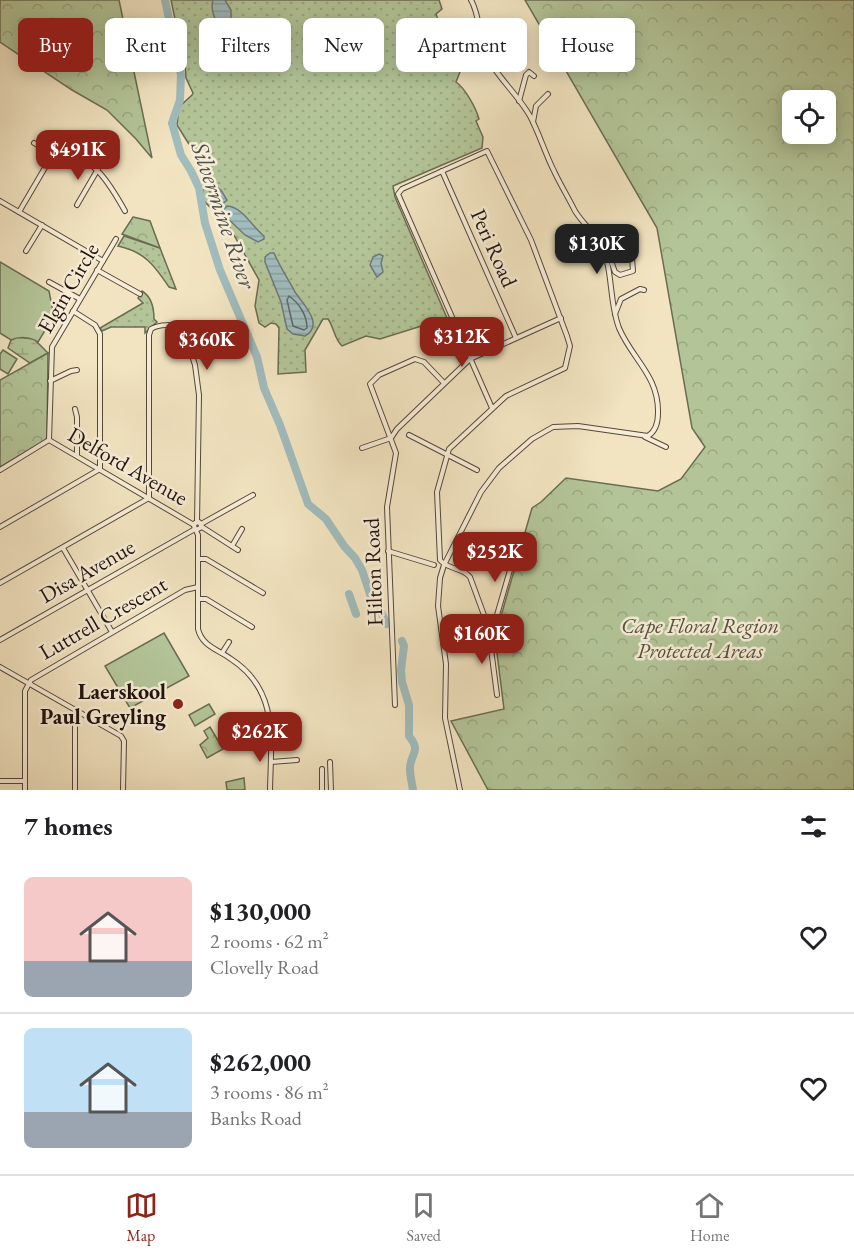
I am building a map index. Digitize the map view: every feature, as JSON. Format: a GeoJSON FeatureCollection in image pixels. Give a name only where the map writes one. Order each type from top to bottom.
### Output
{"type":"FeatureCollection","features":[{"type":"Feature","properties":{"kind":"street"},"geometry":{"type":"LineString","coordinates":[[471,0],[476,9],[487,56],[533,123],[575,211],[598,240],[615,254],[633,249],[628,236]]}},
{"type":"Feature","properties":{"kind":"street"},"geometry":{"type":"LineString","coordinates":[[518,102],[526,75],[529,72],[534,76]]}},
{"type":"Feature","properties":{"kind":"street"},"geometry":{"type":"LineString","coordinates":[[533,123],[536,106],[548,94]]}},
{"type":"Feature","properties":{"kind":"street"},"geometry":{"type":"LineString","coordinates":[[34,143],[53,154]]}},
{"type":"Feature","properties":{"kind":"street"},"geometry":{"type":"LineString","coordinates":[[19,212],[60,146],[98,169],[114,190],[125,211]]}},
{"type":"Feature","properties":{"kind":"street"},"geometry":{"type":"LineString","coordinates":[[492,408],[398,194],[402,189],[487,151],[531,240],[570,344],[567,366],[509,394],[450,448],[437,492],[440,560],[444,565],[464,571],[470,576],[489,632],[496,695]]}},
{"type":"Feature","properties":{"kind":"street"},"geometry":{"type":"LineString","coordinates":[[77,205],[98,169]]}},
{"type":"Feature","properties":{"kind":"street","name":"Peri Road"},"geometry":{"type":"LineString","coordinates":[[442,171],[516,338]]}},
{"type":"Feature","properties":{"kind":"street"},"geometry":{"type":"LineString","coordinates":[[0,201],[103,261]]}},
{"type":"Feature","properties":{"kind":"street"},"geometry":{"type":"LineString","coordinates":[[26,251],[42,225]]}},
{"type":"Feature","properties":{"kind":"street","name":"Elgin Circle"},"geometry":{"type":"LineString","coordinates":[[49,440],[52,347],[116,239]]}},
{"type":"Feature","properties":{"kind":"street"},"geometry":{"type":"LineString","coordinates":[[598,240],[606,260],[615,315],[623,335],[658,396],[657,423],[650,435],[645,437]]}},
{"type":"Feature","properties":{"kind":"street"},"geometry":{"type":"LineString","coordinates":[[606,260],[612,263],[617,274],[622,275],[633,271],[632,258]]}},
{"type":"Feature","properties":{"kind":"street"},"geometry":{"type":"LineString","coordinates":[[97,270],[140,294]]}},
{"type":"Feature","properties":{"kind":"street"},"geometry":{"type":"LineString","coordinates":[[49,282],[80,299]]}},
{"type":"Feature","properties":{"kind":"street"},"geometry":{"type":"LineString","coordinates":[[615,315],[621,299],[640,289],[644,290]]}},
{"type":"Feature","properties":{"kind":"street"},"geometry":{"type":"LineString","coordinates":[[0,527],[100,469],[100,334],[95,325],[73,312]]}},
{"type":"Feature","properties":{"kind":"street"},"geometry":{"type":"LineString","coordinates":[[362,448],[391,438],[397,429],[470,359],[561,318]]}},
{"type":"Feature","properties":{"kind":"street"},"geometry":{"type":"LineString","coordinates":[[0,583],[149,498],[149,335],[151,329],[156,326],[183,328],[195,365],[199,399],[198,629],[200,637],[206,644],[231,658],[251,676],[265,697],[270,720],[270,790]]}},
{"type":"Feature","properties":{"kind":"street","name":"Hilton Road"},"geometry":{"type":"LineString","coordinates":[[395,705],[387,507],[396,458],[391,438],[370,388],[373,379],[415,359],[424,362],[444,383]]}},
{"type":"Feature","properties":{"kind":"street"},"geometry":{"type":"LineString","coordinates":[[50,381],[71,370],[77,370]]}},
{"type":"Feature","properties":{"kind":"street"},"geometry":{"type":"LineString","coordinates":[[75,409],[78,456]]}},
{"type":"Feature","properties":{"kind":"street"},"geometry":{"type":"LineString","coordinates":[[460,790],[444,713],[446,664],[438,606],[440,578],[444,565],[478,496],[491,477],[535,436],[553,427],[578,426],[645,437],[666,447]]}},
{"type":"Feature","properties":{"kind":"street"},"geometry":{"type":"LineString","coordinates":[[410,435],[477,470]]}},
{"type":"Feature","properties":{"kind":"street"},"geometry":{"type":"LineString","coordinates":[[0,470],[49,440]]}},
{"type":"Feature","properties":{"kind":"street","name":"Delford Avenue"},"geometry":{"type":"LineString","coordinates":[[49,440],[238,550]]}},
{"type":"Feature","properties":{"kind":"street","name":"Disa Avenue"},"geometry":{"type":"LineString","coordinates":[[0,640],[253,495]]}},
{"type":"Feature","properties":{"kind":"street"},"geometry":{"type":"LineString","coordinates":[[232,546],[242,529]]}},
{"type":"Feature","properties":{"kind":"street"},"geometry":{"type":"LineString","coordinates":[[489,632],[497,615],[519,539]]}},
{"type":"Feature","properties":{"kind":"street"},"geometry":{"type":"LineString","coordinates":[[63,548],[112,632]]}},
{"type":"Feature","properties":{"kind":"street"},"geometry":{"type":"LineString","coordinates":[[388,551],[434,565]]}},
{"type":"Feature","properties":{"kind":"street"},"geometry":{"type":"LineString","coordinates":[[198,559],[206,559],[263,593]]}},
{"type":"Feature","properties":{"kind":"street","name":"Luttrell Crescent"},"geometry":{"type":"LineString","coordinates":[[29,683],[36,675],[185,590],[198,587]]}},
{"type":"Feature","properties":{"kind":"street"},"geometry":{"type":"LineString","coordinates":[[198,598],[206,599],[252,627]]}},
{"type":"Feature","properties":{"kind":"street"},"geometry":{"type":"LineString","coordinates":[[222,653],[229,642]]}},
{"type":"Feature","properties":{"kind":"street"},"geometry":{"type":"LineString","coordinates":[[0,666],[121,736],[124,741],[123,790]]}},
{"type":"Feature","properties":{"kind":"street"},"geometry":{"type":"LineString","coordinates":[[25,790],[25,691],[29,683]]}},
{"type":"Feature","properties":{"kind":"street"},"geometry":{"type":"LineString","coordinates":[[75,710],[75,790]]}},
{"type":"Feature","properties":{"kind":"street"},"geometry":{"type":"LineString","coordinates":[[270,762],[297,760]]}},
{"type":"Feature","properties":{"kind":"street"},"geometry":{"type":"LineString","coordinates":[[330,762],[331,790]]}},
{"type":"Feature","properties":{"kind":"street"},"geometry":{"type":"LineString","coordinates":[[322,769],[322,790]]}},
{"type":"Feature","properties":{"kind":"street"},"geometry":{"type":"LineString","coordinates":[[322,777],[330,777]]}},
{"type":"Feature","properties":{"kind":"street"},"geometry":{"type":"LineString","coordinates":[[0,781],[25,781]]}},
{"type":"Feature","properties":{"kind":"green space"},"geometry":{"type":"Polygon","coordinates":[[[0,0],[119,0],[123,18],[105,18],[105,72],[134,72],[152,158],[107,110],[45,72],[93,72],[93,18],[18,18],[18,54],[0,42],[0,0]]]}},
{"type":"Feature","properties":{"kind":"green space"},"geometry":{"type":"Polygon","coordinates":[[[171,0],[439,0],[442,9],[436,14],[437,18],[396,18],[396,72],[460,72],[456,82],[466,93],[478,114],[479,119],[476,121],[483,137],[482,148],[393,186],[395,197],[447,318],[380,339],[366,336],[342,346],[328,319],[323,319],[305,350],[306,372],[278,374],[279,328],[276,324],[271,323],[265,327],[259,323],[255,306],[259,280],[230,228],[203,200],[202,165],[177,125],[179,107],[193,93],[186,78],[187,18],[175,18],[171,0]]]}},
{"type":"Feature","properties":{"kind":"green space","name":"Cape Floral Region Protected Areas"},"geometry":{"type":"Polygon","coordinates":[[[525,0],[854,0],[854,790],[488,790],[451,721],[504,709],[495,637],[532,508],[566,478],[658,491],[681,479],[705,447],[692,428],[657,228],[567,72],[635,72],[635,18],[539,18],[539,24],[525,0]]]}},
{"type":"Feature","properties":{"kind":"green space"},"geometry":{"type":"Polygon","coordinates":[[[133,217],[150,221],[160,248],[122,234],[133,217]]]}},
{"type":"Feature","properties":{"kind":"green space"},"geometry":{"type":"Polygon","coordinates":[[[124,236],[160,248],[176,289],[169,287],[148,260],[118,246],[124,236]]]}},
{"type":"Feature","properties":{"kind":"green space"},"geometry":{"type":"Polygon","coordinates":[[[0,262],[49,291],[54,316],[38,342],[25,338],[11,340],[0,333],[0,262]]]}},
{"type":"Feature","properties":{"kind":"green space"},"geometry":{"type":"Polygon","coordinates":[[[142,291],[150,300],[154,319],[157,322],[145,333],[145,327],[111,327],[102,331],[100,328],[143,303],[138,298],[142,291]]]}},
{"type":"Feature","properties":{"kind":"green space"},"geometry":{"type":"Polygon","coordinates":[[[16,337],[34,339],[48,353],[30,363],[8,348],[11,340],[16,337]]]}},
{"type":"Feature","properties":{"kind":"green space"},"geometry":{"type":"Polygon","coordinates":[[[3,350],[17,359],[8,374],[0,369],[0,354],[3,350]]]}},
{"type":"Feature","properties":{"kind":"green space"},"geometry":{"type":"Polygon","coordinates":[[[48,353],[47,437],[45,441],[0,467],[0,380],[48,353]]]}},
{"type":"Feature","properties":{"kind":"green space"},"geometry":{"type":"Polygon","coordinates":[[[164,633],[189,676],[130,708],[105,666],[164,633]]]}},
{"type":"Feature","properties":{"kind":"green space"},"geometry":{"type":"Polygon","coordinates":[[[209,704],[215,714],[195,726],[189,715],[209,704]]]}},
{"type":"Feature","properties":{"kind":"green space"},"geometry":{"type":"Polygon","coordinates":[[[210,727],[223,749],[207,758],[200,745],[208,738],[204,731],[210,727]]]}},
{"type":"Feature","properties":{"kind":"green space"},"geometry":{"type":"Polygon","coordinates":[[[244,778],[245,790],[227,790],[226,782],[244,778]]]}},
{"type":"Feature","properties":{"kind":"water"},"geometry":{"type":"Polygon","coordinates":[[[213,0],[225,0],[231,10],[231,18],[215,18],[213,0]]]}},
{"type":"Feature","properties":{"kind":"water"},"geometry":{"type":"Polygon","coordinates":[[[211,184],[221,190],[227,200],[219,207],[215,207],[209,190],[211,184]]]}},
{"type":"Feature","properties":{"kind":"water"},"geometry":{"type":"Polygon","coordinates":[[[227,206],[243,214],[264,236],[264,239],[258,242],[245,235],[223,214],[227,206]]]}},
{"type":"Feature","properties":{"kind":"water"},"geometry":{"type":"Polygon","coordinates":[[[274,253],[313,320],[311,331],[305,336],[293,334],[287,329],[281,302],[265,262],[265,257],[274,253]]]}},
{"type":"Feature","properties":{"kind":"water"},"geometry":{"type":"Polygon","coordinates":[[[379,254],[383,256],[381,263],[383,272],[377,277],[370,265],[373,257],[379,254]]]}},
{"type":"Feature","properties":{"kind":"waterway","name":"Silvermine River"},"geometry":{"type":"LineString","coordinates":[[165,0],[181,75],[180,100],[172,123],[181,155],[199,188],[205,223],[220,270],[257,357],[264,388],[280,425],[308,504],[326,519],[355,558],[362,570],[371,597],[375,600],[387,624]]}},
{"type":"Feature","properties":{"kind":"waterway"},"geometry":{"type":"LineString","coordinates":[[349,594],[356,614]]}},
{"type":"Feature","properties":{"kind":"waterway","name":"Silvermine River"},"geometry":{"type":"LineString","coordinates":[[402,641],[404,646],[402,682],[409,705],[409,736],[415,746],[410,764],[413,790]]}},
{"type":"Feature","properties":{"kind":"place","name":"Laerskool Paul Greyling"},"geometry":{"type":"Point","coordinates":[178,704]}}]}
